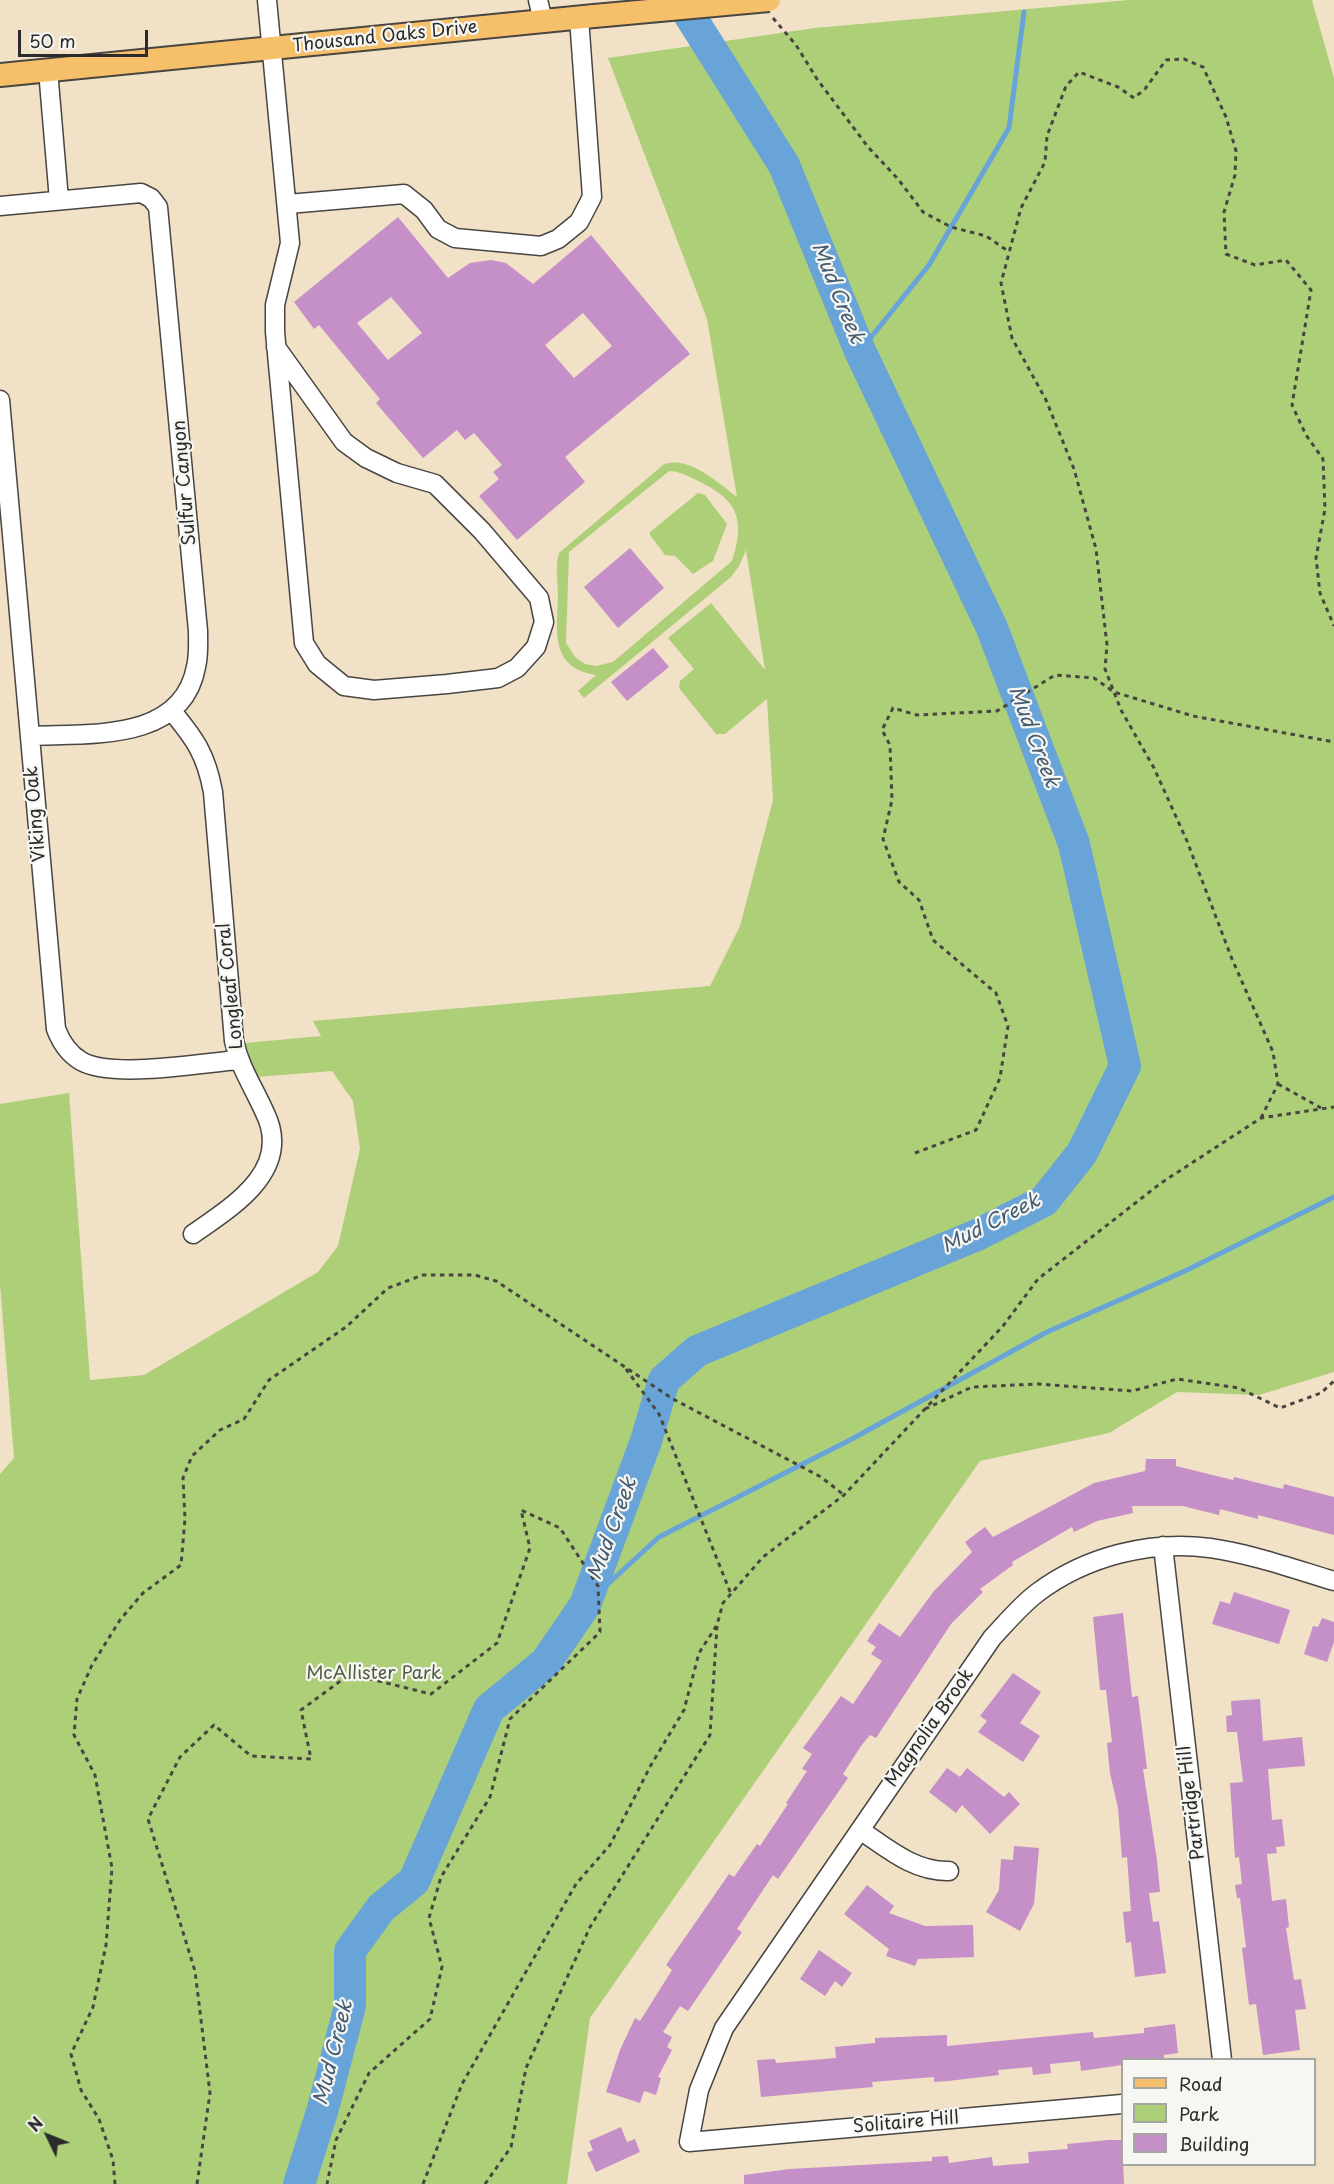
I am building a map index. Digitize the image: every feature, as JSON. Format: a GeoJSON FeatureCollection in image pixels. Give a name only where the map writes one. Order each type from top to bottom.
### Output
{"type":"FeatureCollection","features":[{"type":"Feature","properties":{"kind":"main road","name":"Thousand Oaks Drive"},"geometry":{"type":"LineString","coordinates":[[0,75],[272,48],[541,11],[587,17],[767,4]]}},
{"type":"Feature","properties":{"kind":"street"},"geometry":{"type":"LineString","coordinates":[[267,0],[290,243],[275,304],[276,347],[304,643],[317,664],[344,686],[374,690],[498,678],[517,668],[536,647],[540,635],[544,622],[539,598],[482,531],[435,484],[397,473],[366,458],[344,442],[276,347]]}},
{"type":"Feature","properties":{"kind":"street"},"geometry":{"type":"LineString","coordinates":[[288,204],[404,194],[424,210],[438,229],[455,238],[541,246],[558,239],[579,222],[592,197],[587,17]]}},
{"type":"Feature","properties":{"kind":"street"},"geometry":{"type":"LineString","coordinates":[[48,70],[59,200]]}},
{"type":"Feature","properties":{"kind":"street","name":"Sulfur Canyon"},"geometry":{"type":"LineString","coordinates":[[0,206],[141,193],[156,203],[160,215],[198,631],[196,669],[186,694],[171,710],[145,726],[124,730],[30,736]]}},
{"type":"Feature","properties":{"kind":"street","name":"Viking Oak"},"geometry":{"type":"LineString","coordinates":[[0,400],[54,1018],[60,1039],[82,1062],[99,1068],[128,1070],[238,1060]]}},
{"type":"Feature","properties":{"kind":"street","name":"Longleaf Coral"},"geometry":{"type":"LineString","coordinates":[[171,710],[203,752],[212,782],[234,1041],[238,1060],[270,1124],[270,1151],[266,1165],[249,1193],[193,1234]]}},
{"type":"Feature","properties":{"kind":"street","name":"Partridge Hill"},"geometry":{"type":"LineString","coordinates":[[1162,1546],[1222,2058]]}},
{"type":"Feature","properties":{"kind":"street","name":"Magnolia Brook"},"geometry":{"type":"LineString","coordinates":[[688,2142],[699,2090],[724,2028],[992,1638],[1019,1608],[1038,1592],[1078,1569],[1147,1547],[1208,1548],[1234,1552],[1334,1581]]}},
{"type":"Feature","properties":{"kind":"street"},"geometry":{"type":"LineString","coordinates":[[860,1830],[913,1865],[936,1871],[949,1871]]}},
{"type":"Feature","properties":{"kind":"street","name":"Solitaire Hill"},"geometry":{"type":"LineString","coordinates":[[688,2142],[1121,2104]]}},
{"type":"Feature","properties":{"kind":"path"},"geometry":{"type":"LineString","coordinates":[[767,4],[817,79],[868,147],[898,178],[923,212],[951,227],[986,236],[1008,250]]}},
{"type":"Feature","properties":{"kind":"path"},"geometry":{"type":"LineString","coordinates":[[1261,1118],[1278,1084],[1273,1052],[1232,959],[1187,841],[1154,768],[1121,710],[1105,669],[1107,645],[1096,549],[1074,469],[1046,400],[1012,338],[1001,283],[1021,208],[1045,162],[1047,136],[1066,86],[1079,72],[1118,87],[1134,98],[1145,89],[1166,60],[1184,59],[1203,67],[1226,117],[1236,152],[1235,174],[1224,212],[1226,254],[1255,265],[1286,260],[1311,290],[1292,405],[1306,435],[1323,459],[1325,509],[1316,558],[1320,593],[1334,626]]}},
{"type":"Feature","properties":{"kind":"path"},"geometry":{"type":"LineString","coordinates":[[915,1153],[976,1130],[1000,1078],[1008,1026],[996,993],[933,940],[919,900],[899,882],[883,839],[892,800],[890,745],[882,730],[893,708],[917,715],[997,711],[1055,675],[1094,678],[1114,692],[1193,716],[1334,742]]}},
{"type":"Feature","properties":{"kind":"path"},"geometry":{"type":"LineString","coordinates":[[1278,1084],[1323,1109]]}},
{"type":"Feature","properties":{"kind":"path"},"geometry":{"type":"LineString","coordinates":[[485,2184],[511,2146],[526,2068],[590,1927],[710,1735],[717,1625],[723,1603],[763,1557],[844,1495],[1003,1326],[1038,1279],[1161,1183],[1261,1118],[1334,1107]]}},
{"type":"Feature","properties":{"kind":"path"},"geometry":{"type":"LineString","coordinates":[[115,2184],[113,2160],[99,2119],[81,2090],[72,2054],[93,2007],[106,1945],[111,1868],[95,1775],[74,1735],[77,1699],[92,1665],[120,1620],[143,1593],[181,1565],[184,1519],[183,1478],[192,1456],[220,1430],[244,1419],[269,1380],[346,1327],[388,1288],[423,1275],[475,1275],[496,1281],[674,1399],[821,1477],[844,1495]]}},
{"type":"Feature","properties":{"kind":"path"},"geometry":{"type":"LineString","coordinates":[[624,1365],[659,1414],[731,1594]]}},
{"type":"Feature","properties":{"kind":"path"},"geometry":{"type":"LineString","coordinates":[[924,1410],[972,1387],[1038,1384],[1132,1391],[1177,1379],[1239,1388],[1280,1408],[1322,1393],[1334,1381]]}},
{"type":"Feature","properties":{"kind":"path"},"geometry":{"type":"LineString","coordinates":[[197,2184],[210,2093],[195,1971],[148,1819],[180,1757],[214,1725],[251,1756],[311,1760],[301,1710],[350,1674],[431,1694],[497,1643],[530,1548],[521,1510],[560,1528],[598,1586],[600,1632],[510,1719],[490,1797],[441,1877],[429,1918],[442,1967],[430,2019],[369,2073],[336,2140],[327,2184]]}},
{"type":"Feature","properties":{"kind":"path"},"geometry":{"type":"LineString","coordinates":[[423,2184],[462,2084],[576,1884],[610,1845],[651,1765],[684,1710],[699,1653],[717,1625]]}},
{"type":"Feature","properties":{"kind":"green space","name":"McAllister Park"},"geometry":{"type":"Polygon","coordinates":[[[1129,0],[1312,0],[1334,78],[1334,1372],[1259,1395],[1177,1392],[1109,1433],[980,1461],[590,2018],[567,2184],[0,2184],[0,1474],[14,1458],[0,1284],[0,1104],[69,1093],[90,1380],[144,1375],[318,1272],[338,1246],[360,1149],[353,1101],[332,1071],[257,1077],[245,1043],[321,1036],[313,1021],[710,986],[740,926],[773,800],[767,699],[725,734],[716,734],[679,688],[680,681],[694,669],[668,638],[711,603],[765,670],[746,550],[731,577],[584,698],[578,691],[596,675],[581,671],[571,665],[563,656],[557,635],[559,553],[663,465],[673,463],[693,467],[737,497],[707,319],[608,58],[815,28],[1129,0]],[[669,471],[569,552],[566,643],[575,657],[585,664],[596,666],[613,662],[732,561],[738,524],[731,505],[713,489],[669,471]]]}},
{"type":"Feature","properties":{"kind":"green space"},"geometry":{"type":"Polygon","coordinates":[[[698,493],[705,495],[727,524],[713,561],[693,574],[675,556],[665,555],[650,532],[698,493]]]}},
{"type":"Feature","properties":{"kind":"building"},"geometry":{"type":"Polygon","coordinates":[[[398,217],[448,278],[470,263],[491,260],[506,263],[533,284],[591,235],[690,354],[565,457],[585,482],[517,540],[479,496],[499,479],[493,472],[502,465],[474,433],[465,440],[457,430],[423,458],[376,403],[380,399],[319,325],[314,329],[294,302],[398,217]],[[391,297],[357,323],[388,360],[422,333],[391,297]],[[583,313],[545,345],[574,378],[612,346],[583,313]]]}},
{"type":"Feature","properties":{"kind":"building"},"geometry":{"type":"Polygon","coordinates":[[[630,548],[664,588],[618,628],[584,587],[630,548]]]}},
{"type":"Feature","properties":{"kind":"building"},"geometry":{"type":"Polygon","coordinates":[[[653,648],[669,667],[627,701],[611,682],[653,648]]]}},
{"type":"Feature","properties":{"kind":"building"},"geometry":{"type":"Polygon","coordinates":[[[1146,1459],[1176,1459],[1176,1466],[1233,1480],[1234,1477],[1283,1489],[1284,1484],[1334,1497],[1334,1535],[1258,1515],[1258,1519],[1220,1509],[1219,1515],[1183,1506],[1132,1506],[1133,1513],[1097,1521],[1074,1532],[1072,1527],[1012,1562],[1013,1565],[980,1589],[983,1592],[951,1624],[876,1738],[870,1735],[861,1746],[843,1774],[848,1778],[778,1879],[773,1875],[737,1929],[742,1932],[688,2011],[680,2006],[663,2032],[672,2037],[667,2047],[672,2050],[658,2077],[661,2078],[656,2095],[644,2091],[640,2103],[606,2092],[620,2050],[635,2018],[640,2021],[672,1970],[666,1965],[729,1874],[734,1877],[757,1844],[760,1846],[807,1771],[802,1769],[812,1754],[803,1748],[841,1696],[853,1704],[882,1661],[871,1654],[876,1647],[867,1641],[879,1623],[900,1637],[934,1591],[972,1552],[965,1542],[985,1527],[993,1537],[1094,1483],[1145,1471],[1146,1459]]]}},
{"type":"Feature","properties":{"kind":"building"},"geometry":{"type":"Polygon","coordinates":[[[1234,1592],[1290,1610],[1279,1644],[1212,1624],[1220,1601],[1230,1604],[1234,1592]]]}},
{"type":"Feature","properties":{"kind":"building"},"geometry":{"type":"Polygon","coordinates":[[[1123,1613],[1132,1697],[1138,1696],[1147,1769],[1143,1769],[1160,1892],[1149,1893],[1153,1922],[1159,1921],[1166,1973],[1135,1977],[1131,1942],[1126,1943],[1123,1912],[1131,1911],[1127,1857],[1122,1858],[1118,1808],[1110,1773],[1107,1743],[1112,1742],[1106,1690],[1100,1690],[1093,1617],[1123,1613]]]}},
{"type":"Feature","properties":{"kind":"building"},"geometry":{"type":"Polygon","coordinates":[[[1322,1618],[1334,1622],[1334,1642],[1327,1662],[1304,1654],[1313,1626],[1318,1627],[1322,1618]]]}},
{"type":"Feature","properties":{"kind":"building"},"geometry":{"type":"Polygon","coordinates":[[[1013,1673],[1041,1692],[1020,1723],[1040,1736],[1023,1762],[978,1732],[987,1721],[980,1716],[1013,1673]]]}},
{"type":"Feature","properties":{"kind":"building"},"geometry":{"type":"Polygon","coordinates":[[[1260,1699],[1263,1741],[1302,1737],[1305,1766],[1268,1769],[1272,1820],[1282,1819],[1285,1846],[1276,1847],[1277,1853],[1267,1854],[1272,1901],[1286,1899],[1289,1927],[1286,1928],[1294,1980],[1301,1979],[1306,2009],[1295,2010],[1300,2050],[1263,2055],[1256,2004],[1249,2005],[1242,1948],[1246,1947],[1240,1898],[1237,1898],[1235,1885],[1242,1884],[1239,1857],[1235,1858],[1230,1783],[1243,1782],[1237,1732],[1227,1732],[1226,1716],[1232,1715],[1231,1701],[1260,1699]]]}},
{"type":"Feature","properties":{"kind":"building"},"geometry":{"type":"Polygon","coordinates":[[[947,1768],[960,1777],[967,1768],[1004,1797],[1009,1792],[1020,1804],[990,1834],[962,1805],[956,1813],[929,1792],[947,1768]]]}},
{"type":"Feature","properties":{"kind":"building"},"geometry":{"type":"Polygon","coordinates":[[[1014,1846],[1039,1848],[1034,1904],[1020,1931],[986,1912],[999,1890],[1001,1859],[1013,1860],[1014,1846]]]}},
{"type":"Feature","properties":{"kind":"building"},"geometry":{"type":"Polygon","coordinates":[[[867,1885],[894,1906],[889,1913],[925,1926],[973,1925],[974,1957],[918,1959],[915,1966],[886,1956],[889,1949],[844,1914],[867,1885]]]}},
{"type":"Feature","properties":{"kind":"building"},"geometry":{"type":"Polygon","coordinates":[[[819,1950],[852,1973],[842,1987],[835,1981],[825,1996],[800,1979],[819,1950]]]}},
{"type":"Feature","properties":{"kind":"building"},"geometry":{"type":"Polygon","coordinates":[[[1175,2024],[1178,2053],[1164,2055],[1164,2058],[1121,2058],[1121,2065],[1081,2071],[1080,2061],[1050,2064],[1051,2073],[1033,2075],[1032,2067],[998,2070],[999,2075],[948,2081],[934,2082],[934,2077],[872,2082],[873,2087],[761,2097],[757,2060],[775,2059],[776,2063],[836,2058],[835,2047],[875,2043],[875,2038],[947,2035],[947,2046],[1093,2032],[1094,2038],[1144,2033],[1144,2028],[1175,2024]]]}},
{"type":"Feature","properties":{"kind":"building"},"geometry":{"type":"Polygon","coordinates":[[[621,2127],[627,2142],[635,2139],[640,2152],[596,2172],[587,2153],[593,2150],[589,2141],[621,2127]]]}},
{"type":"Feature","properties":{"kind":"building"},"geometry":{"type":"Polygon","coordinates":[[[1121,2140],[1124,2184],[744,2184],[744,2175],[790,2169],[932,2161],[932,2157],[948,2156],[949,2163],[992,2157],[993,2166],[1029,2163],[1028,2152],[1068,2149],[1067,2144],[1121,2140]]]}},
{"type":"Feature","properties":{"kind":"waterway","name":"Mud Creek"},"geometry":{"type":"LineString","coordinates":[[299,2184],[322,2112],[350,2006],[350,1951],[381,1908],[414,1881],[489,1709],[546,1662],[585,1605],[646,1441],[664,1380],[697,1351],[977,1235],[1044,1201],[1082,1153],[1125,1066],[1074,844],[992,628],[860,351],[784,165],[680,0]]}},
{"type":"Feature","properties":{"kind":"waterway"},"geometry":{"type":"LineString","coordinates":[[860,351],[929,265],[1009,128],[1024,12]]}},
{"type":"Feature","properties":{"kind":"waterway"},"geometry":{"type":"LineString","coordinates":[[585,1605],[659,1537],[850,1440],[1047,1332],[1185,1271],[1334,1197]]}}]}
